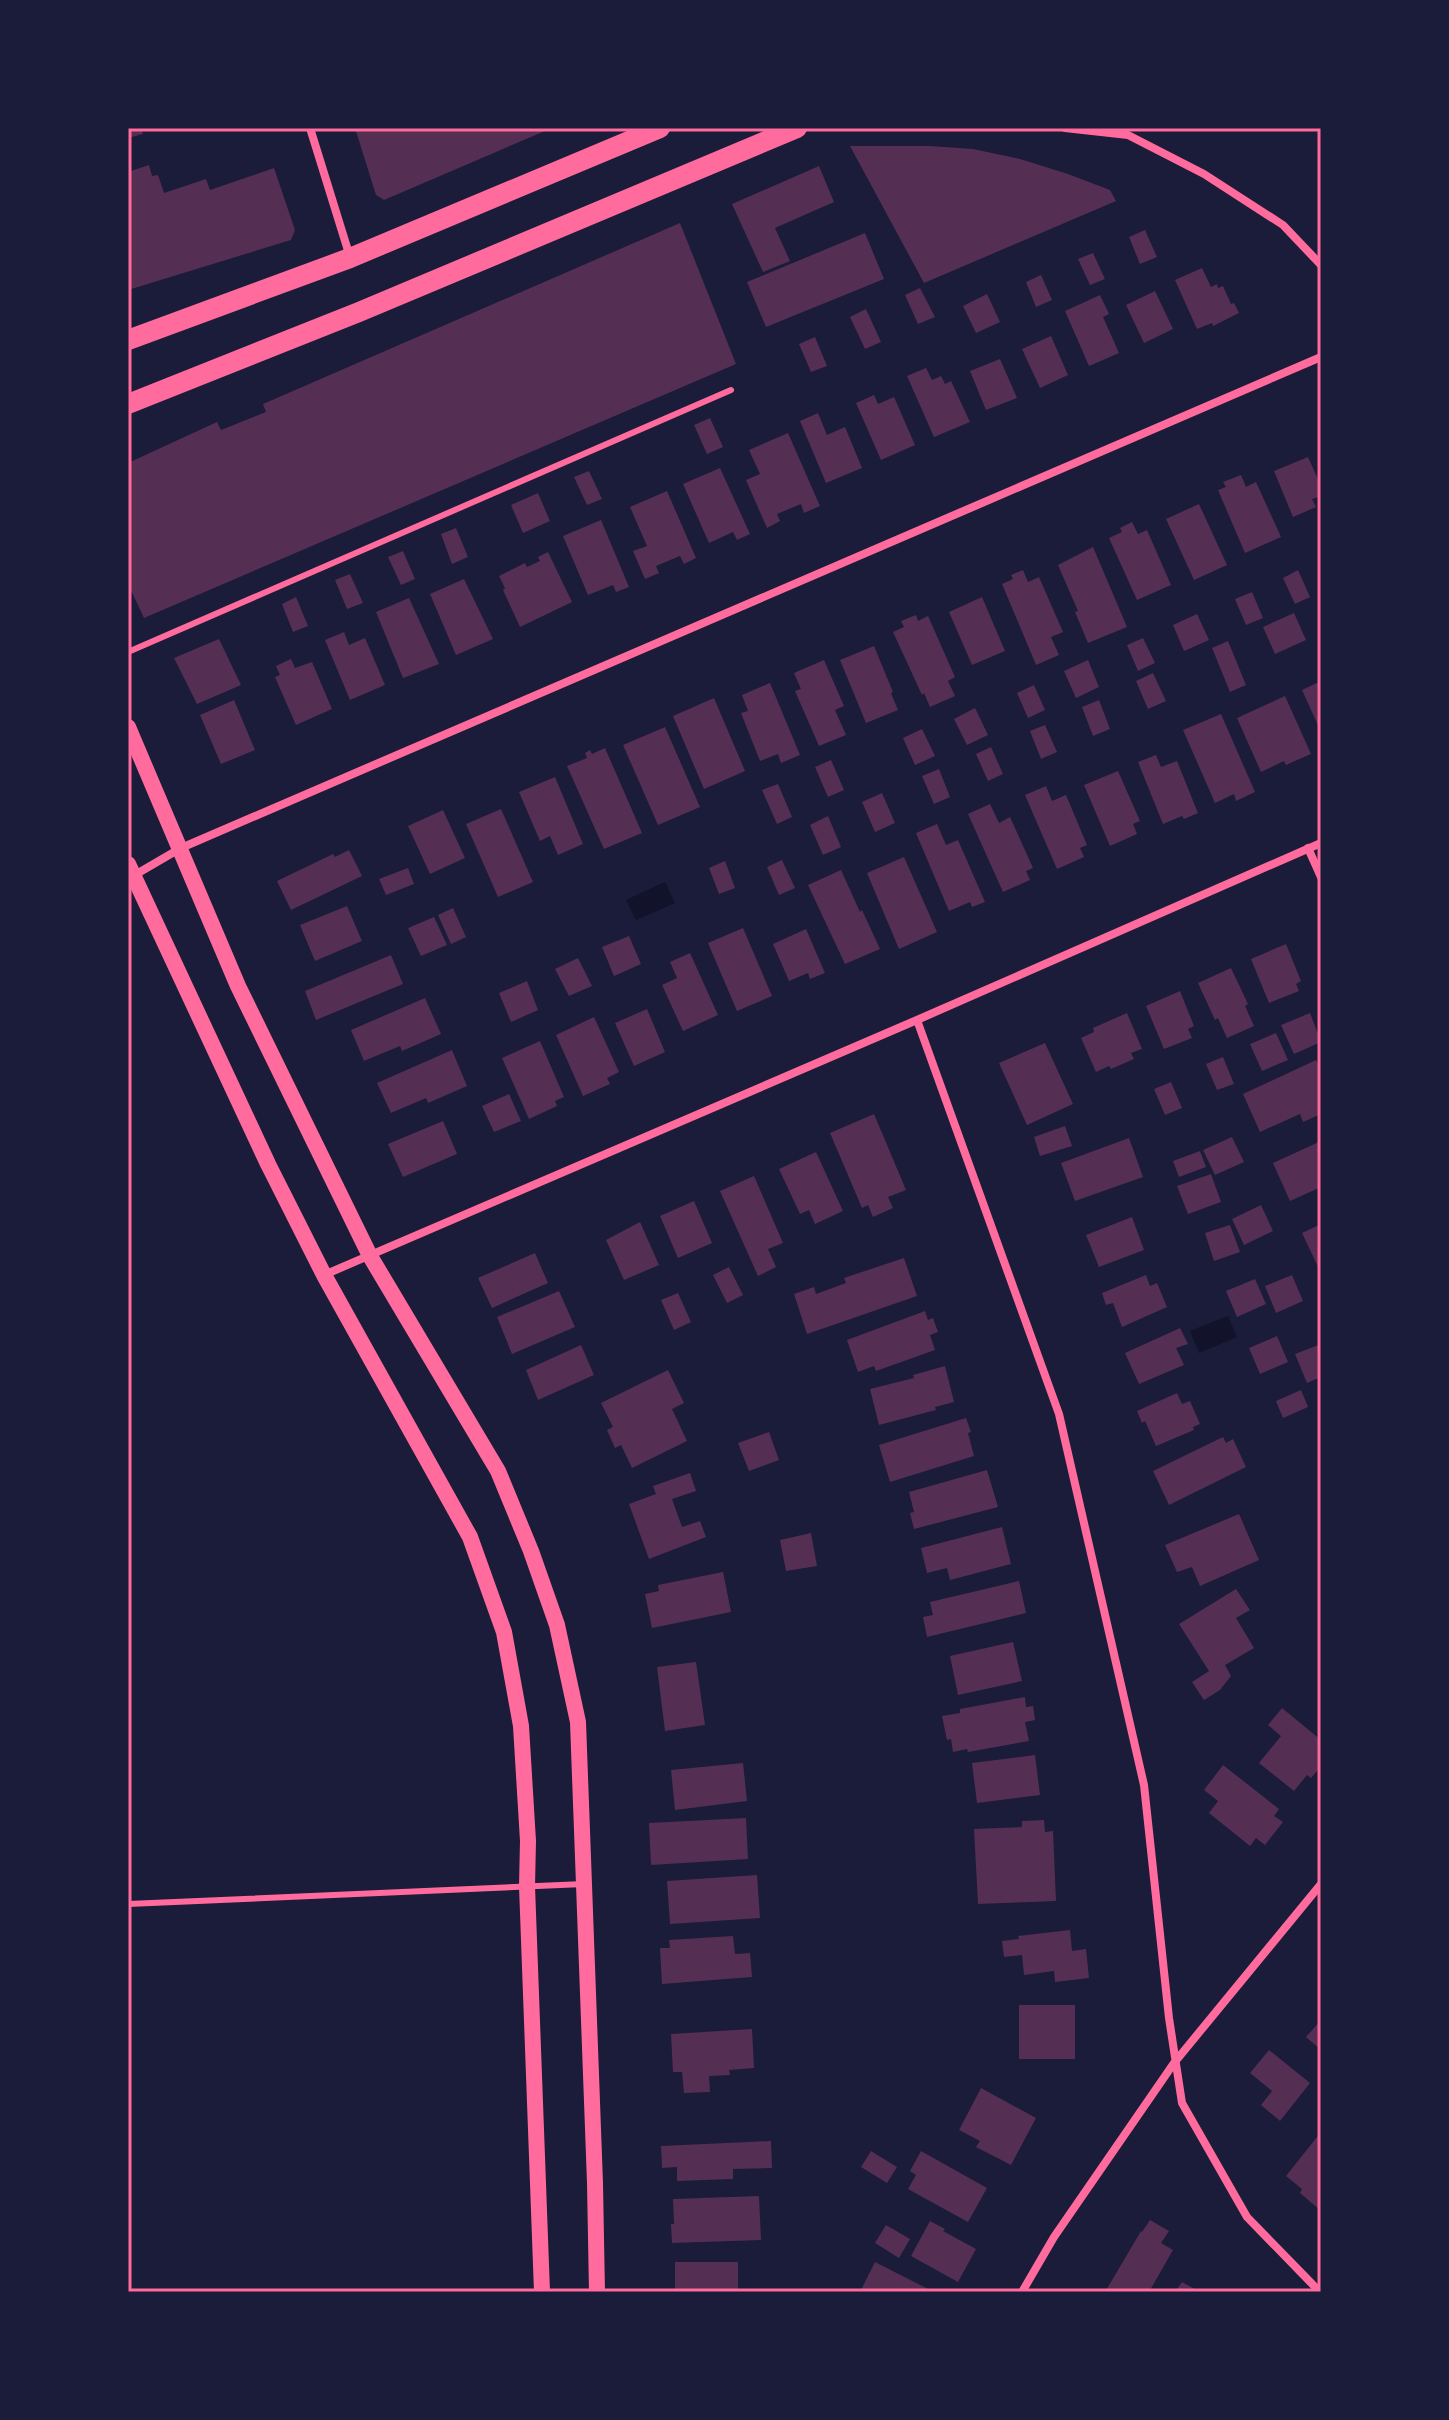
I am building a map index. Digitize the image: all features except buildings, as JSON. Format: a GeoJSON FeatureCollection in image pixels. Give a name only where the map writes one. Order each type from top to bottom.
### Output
{"type":"FeatureCollection","features":[{"type":"Feature","properties":{"kind":"main road"},"geometry":{"type":"LineString","coordinates":[[128,340],[350,258],[660,128]]}},
{"type":"Feature","properties":{"kind":"main road"},"geometry":{"type":"LineString","coordinates":[[128,404],[373,306],[797,128]]}},
{"type":"Feature","properties":{"kind":"main road"},"geometry":{"type":"LineString","coordinates":[[128,727],[238,986],[370,1256],[498,1471],[557,1625],[578,1722],[597,2292]]}},
{"type":"Feature","properties":{"kind":"main road"},"geometry":{"type":"LineString","coordinates":[[131,870],[324,1275],[470,1537],[504,1632],[521,1726],[528,1841],[542,2292]]}},
{"type":"Feature","properties":{"kind":"street"},"geometry":{"type":"LineString","coordinates":[[310,128],[350,258]]}},
{"type":"Feature","properties":{"kind":"street"},"geometry":{"type":"LineString","coordinates":[[1065,128],[1128,135]]}},
{"type":"Feature","properties":{"kind":"street"},"geometry":{"type":"LineString","coordinates":[[1120,128],[1204,174],[1283,225],[1321,265]]}},
{"type":"Feature","properties":{"kind":"street"},"geometry":{"type":"LineString","coordinates":[[131,870],[1321,357]]}},
{"type":"Feature","properties":{"kind":"street"},"geometry":{"type":"LineString","coordinates":[[324,1275],[1321,843]]}},
{"type":"Feature","properties":{"kind":"street"},"geometry":{"type":"LineString","coordinates":[[1308,848],[1321,877]]}},
{"type":"Feature","properties":{"kind":"street"},"geometry":{"type":"LineString","coordinates":[[917,1020],[1059,1414],[1144,1785],[1174,2063],[1182,2103],[1247,2217],[1320,2292]]}},
{"type":"Feature","properties":{"kind":"street"},"geometry":{"type":"LineString","coordinates":[[1022,2292],[1054,2237],[1174,2063],[1321,1884]]}},
{"type":"Feature","properties":{"kind":"lane"},"geometry":{"type":"LineString","coordinates":[[128,652],[731,390]]}},
{"type":"Feature","properties":{"kind":"lane"},"geometry":{"type":"LineString","coordinates":[[128,1904],[584,1884]]}},
{"type":"Feature","properties":{"kind":"shaded area"},"geometry":{"type":"Polygon","coordinates":[[[665,882],[675,903],[636,920],[626,900],[665,882]]]}},
{"type":"Feature","properties":{"kind":"shaded area"},"geometry":{"type":"Polygon","coordinates":[[[1228,1316],[1237,1337],[1199,1353],[1190,1331],[1228,1316]]]}}]}
